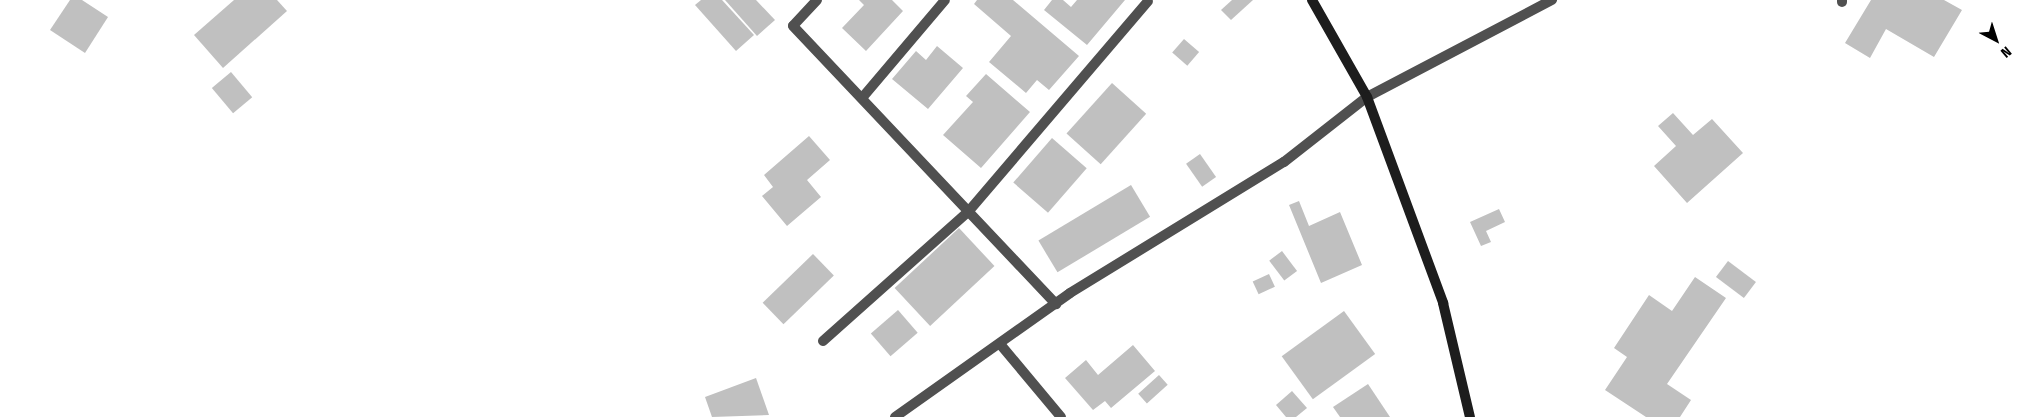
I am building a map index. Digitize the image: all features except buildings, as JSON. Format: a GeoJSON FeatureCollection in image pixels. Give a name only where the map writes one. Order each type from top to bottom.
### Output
{"type":"FeatureCollection","features":[{"type":"Feature","properties":{"kind":"street"},"geometry":{"type":"LineString","coordinates":[[816,0],[793,26],[1056,304]]}},
{"type":"Feature","properties":{"kind":"street"},"geometry":{"type":"LineString","coordinates":[[862,98],[945,0]]}},
{"type":"Feature","properties":{"kind":"street"},"geometry":{"type":"LineString","coordinates":[[1312,0],[1367,97],[1444,303],[1470,417]]}},
{"type":"Feature","properties":{"kind":"street"},"geometry":{"type":"LineString","coordinates":[[894,417],[1056,304],[1167,230],[1284,162],[1367,97],[1552,0]]}},
{"type":"Feature","properties":{"kind":"street"},"geometry":{"type":"LineString","coordinates":[[823,341],[968,212],[1148,1]]}},
{"type":"Feature","properties":{"kind":"street"},"geometry":{"type":"LineString","coordinates":[[1000,344],[1061,417]]}}]}
